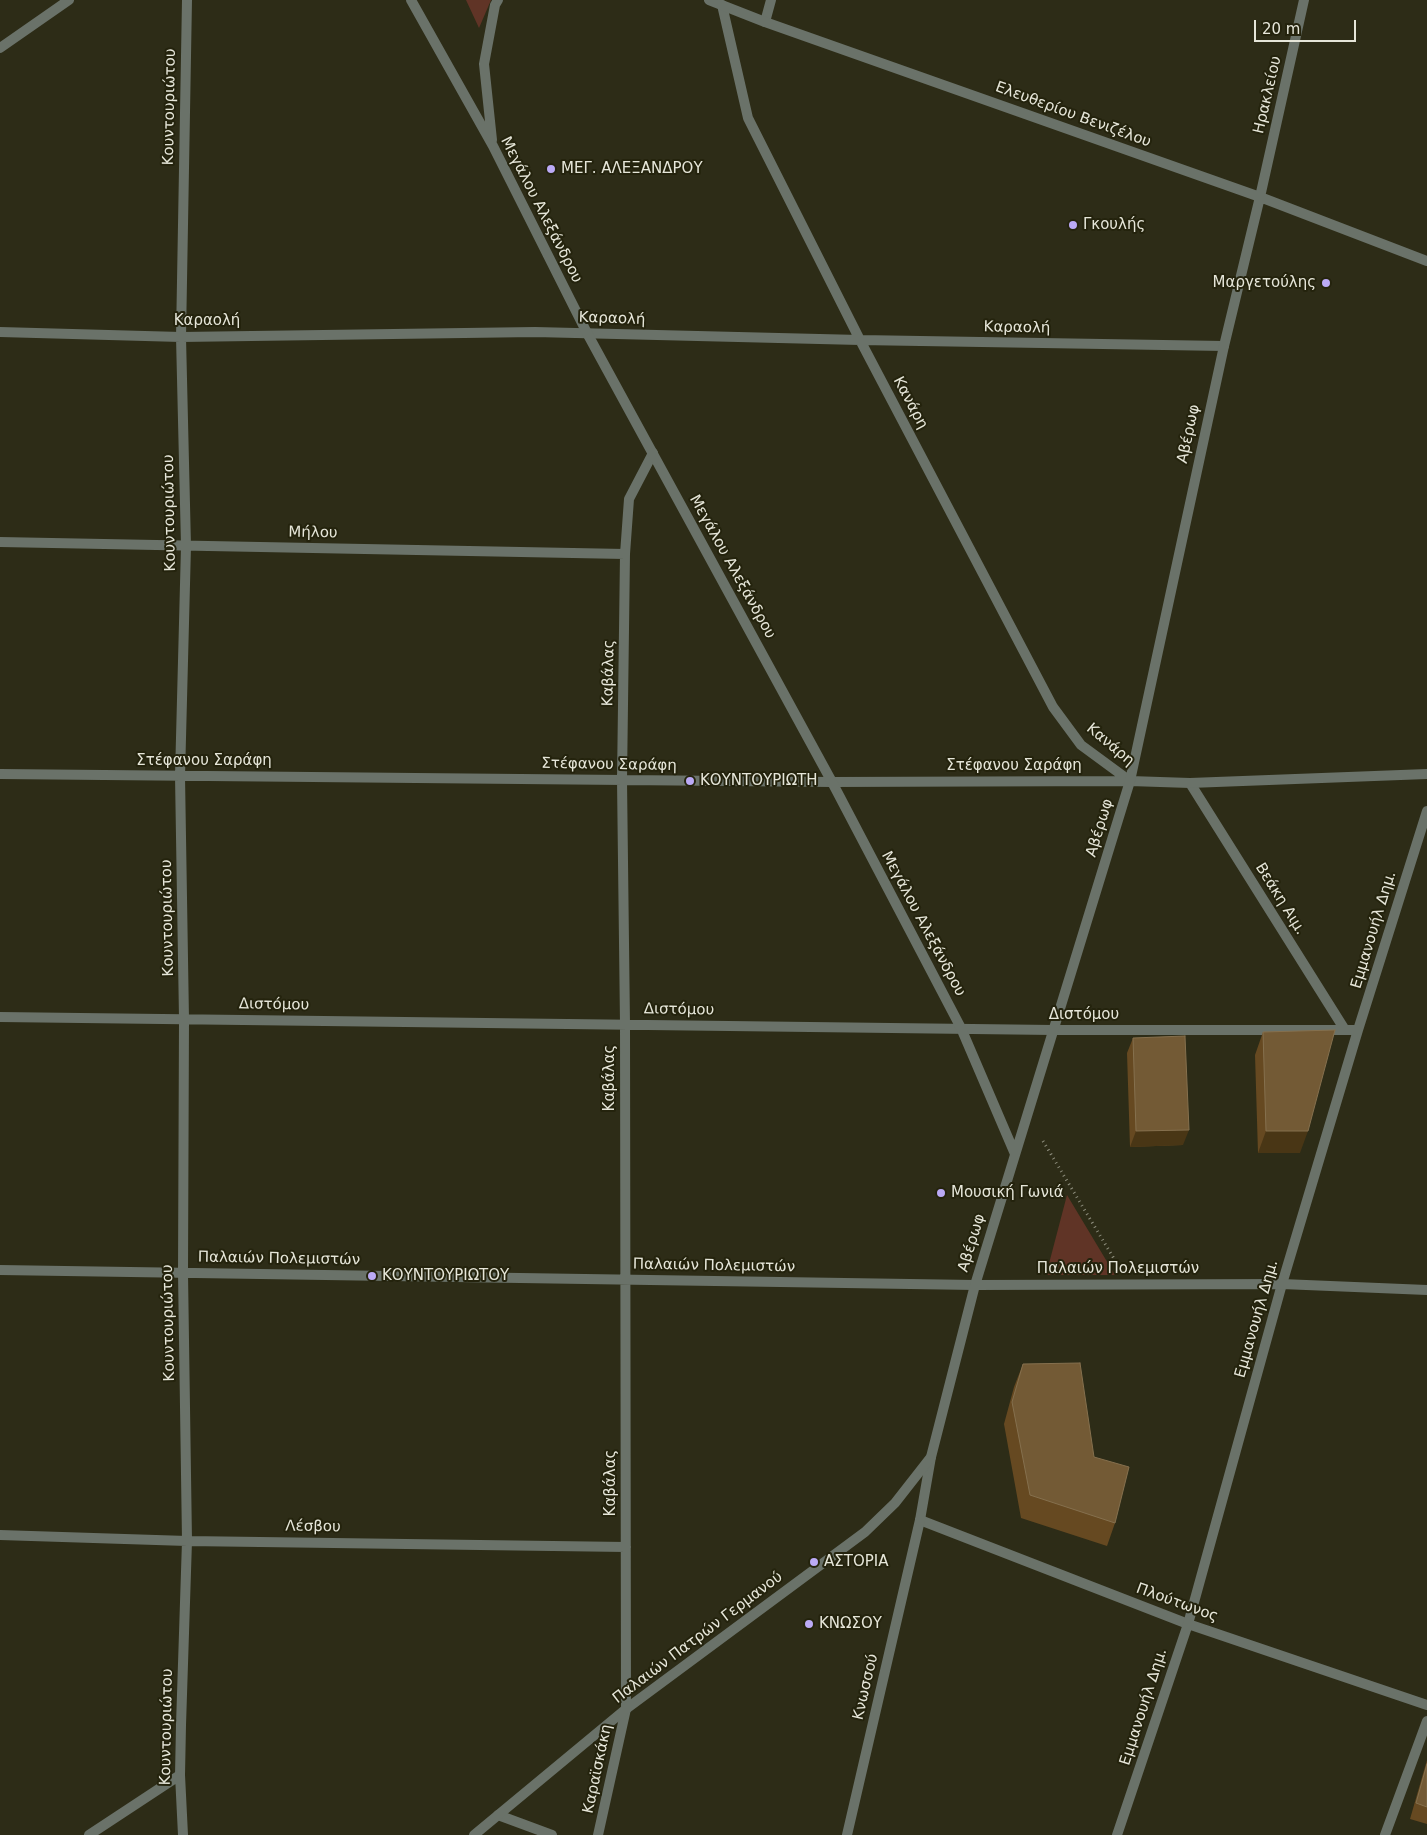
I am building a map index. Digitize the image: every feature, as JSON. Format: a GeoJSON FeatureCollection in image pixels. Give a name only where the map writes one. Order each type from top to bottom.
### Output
{"type":"FeatureCollection","features":[{"type":"Feature","properties":{"kind":"street"},"geometry":{"type":"LineString","coordinates":[[0,48],[69,0]]}},
{"type":"Feature","properties":{"kind":"street","name":"Κουντουριώτου"},"geometry":{"type":"LineString","coordinates":[[183,1835],[180,1776],[188,1541],[183,1273],[184,1020],[180,776],[186,546],[180,337],[187,0]]}},
{"type":"Feature","properties":{"kind":"street","name":"Μεγάλου Αλεξάνδρου"},"geometry":{"type":"LineString","coordinates":[[410,0],[493,146],[587,333],[832,782],[961,1028],[1015,1154]]}},
{"type":"Feature","properties":{"kind":"street"},"geometry":{"type":"LineString","coordinates":[[493,146],[484,64],[494,5],[498,0]]}},
{"type":"Feature","properties":{"kind":"street","name":"Ελευθερίου Βενιζέλου"},"geometry":{"type":"LineString","coordinates":[[709,0],[765,22],[1260,197],[1427,261]]}},
{"type":"Feature","properties":{"kind":"street"},"geometry":{"type":"LineString","coordinates":[[765,22],[771,0]]}},
{"type":"Feature","properties":{"kind":"street","name":"Ηρακλείου"},"geometry":{"type":"LineString","coordinates":[[1260,197],[1304,0]]}},
{"type":"Feature","properties":{"kind":"street","name":"Κανάρη"},"geometry":{"type":"LineString","coordinates":[[722,5],[748,118],[860,340],[1053,707],[1081,744],[1130,781]]}},
{"type":"Feature","properties":{"kind":"street","name":"Αβέρωφ"},"geometry":{"type":"LineString","coordinates":[[932,1457],[975,1285],[1130,781],[1224,346],[1260,197]]}},
{"type":"Feature","properties":{"kind":"street","name":"Καραολή"},"geometry":{"type":"LineString","coordinates":[[0,332],[180,337],[535,332],[1224,346]]}},
{"type":"Feature","properties":{"kind":"street","name":"Καβάλας"},"geometry":{"type":"LineString","coordinates":[[626,1709],[625,1024],[622,780],[625,554],[629,499],[653,453]]}},
{"type":"Feature","properties":{"kind":"street","name":"Μήλου"},"geometry":{"type":"LineString","coordinates":[[0,542],[625,554]]}},
{"type":"Feature","properties":{"kind":"street","name":"Στέφανου Σαράφη"},"geometry":{"type":"LineString","coordinates":[[0,774],[832,782],[1130,781],[1190,783],[1427,774]]}},
{"type":"Feature","properties":{"kind":"street","name":"Βεάκη Αιμ."},"geometry":{"type":"LineString","coordinates":[[1190,783],[1345,1030]]}},
{"type":"Feature","properties":{"kind":"street","name":"Εμμανουήλ Δημ."},"geometry":{"type":"LineString","coordinates":[[1117,1835],[1188,1624],[1282,1284],[1358,1030],[1427,811]]}},
{"type":"Feature","properties":{"kind":"street","name":"Διστόμου"},"geometry":{"type":"LineString","coordinates":[[0,1017],[1053,1030],[1358,1030]]}},
{"type":"Feature","properties":{"kind":"street","name":"Παλαιών Πολεμιστών"},"geometry":{"type":"LineString","coordinates":[[0,1270],[975,1285],[1282,1284],[1427,1290]]}},
{"type":"Feature","properties":{"kind":"street","name":"Κνωσσού"},"geometry":{"type":"LineString","coordinates":[[847,1835],[920,1520],[932,1457]]}},
{"type":"Feature","properties":{"kind":"street","name":"Παλαιών Πατρών Γερμανού"},"geometry":{"type":"LineString","coordinates":[[474,1835],[626,1709],[865,1532],[895,1503],[932,1457]]}},
{"type":"Feature","properties":{"kind":"street","name":"Πλούτωνος"},"geometry":{"type":"LineString","coordinates":[[920,1520],[1188,1624],[1427,1705]]}},
{"type":"Feature","properties":{"kind":"street","name":"Λέσβου"},"geometry":{"type":"LineString","coordinates":[[0,1535],[188,1541],[626,1547]]}},
{"type":"Feature","properties":{"kind":"street","name":"Καραϊσκάκη"},"geometry":{"type":"LineString","coordinates":[[598,1835],[626,1709]]}},
{"type":"Feature","properties":{"kind":"street"},"geometry":{"type":"LineString","coordinates":[[1384,1835],[1427,1721]]}},
{"type":"Feature","properties":{"kind":"street"},"geometry":{"type":"LineString","coordinates":[[89,1835],[180,1776]]}},
{"type":"Feature","properties":{"kind":"street"},"geometry":{"type":"LineString","coordinates":[[498,1815],[552,1835]]}},
{"type":"Feature","properties":{"kind":"path"},"geometry":{"type":"LineString","coordinates":[[1028,1115],[1130,1284]]}},
{"type":"Feature","properties":{"kind":"shaded area"},"geometry":{"type":"Polygon","coordinates":[[[466,0],[491,0],[479,28],[466,0]]]}},
{"type":"Feature","properties":{"kind":"shaded area"},"geometry":{"type":"Polygon","coordinates":[[[1067,1195],[1115,1275],[1046,1275],[1067,1195]]]}},
{"type":"Feature","properties":{"kind":"building"},"geometry":{"type":"Polygon","coordinates":[[[1335,1030],[1308,1131],[1266,1131],[1263,1032],[1335,1030]]]}},
{"type":"Feature","properties":{"kind":"building"},"geometry":{"type":"Polygon","coordinates":[[[1185,1036],[1189,1130],[1136,1131],[1133,1038],[1185,1036]]]}},
{"type":"Feature","properties":{"kind":"building"},"geometry":{"type":"Polygon","coordinates":[[[1080,1363],[1094,1457],[1129,1467],[1115,1523],[1030,1495],[1012,1402],[1023,1364],[1080,1363]]]}},
{"type":"Feature","properties":{"kind":"building"},"geometry":{"type":"Polygon","coordinates":[[[1427,1764],[1427,1807],[1416,1803],[1427,1764]]]}},
{"type":"Feature","properties":{"kind":"place","name":"ΜΕΓ. ΑΛΕΞΑΝΔΡΟΥ"},"geometry":{"type":"Point","coordinates":[551,169]}},
{"type":"Feature","properties":{"kind":"place","name":"Γκουλής"},"geometry":{"type":"Point","coordinates":[1073,225]}},
{"type":"Feature","properties":{"kind":"place","name":"Μαργετούλης"},"geometry":{"type":"Point","coordinates":[1326,283]}},
{"type":"Feature","properties":{"kind":"place","name":"ΚΟΥΝΤΟΥΡΙΩΤΗ"},"geometry":{"type":"Point","coordinates":[690,781]}},
{"type":"Feature","properties":{"kind":"place","name":"Μουσική Γωνιά"},"geometry":{"type":"Point","coordinates":[941,1193]}},
{"type":"Feature","properties":{"kind":"place","name":"ΚΟΥΝΤΟΥΡΙΩΤΟΥ"},"geometry":{"type":"Point","coordinates":[372,1276]}},
{"type":"Feature","properties":{"kind":"place","name":"ΑΣΤΟΡΙΑ"},"geometry":{"type":"Point","coordinates":[814,1562]}},
{"type":"Feature","properties":{"kind":"place","name":"ΚΝΩΣΟΥ"},"geometry":{"type":"Point","coordinates":[809,1624]}}]}
